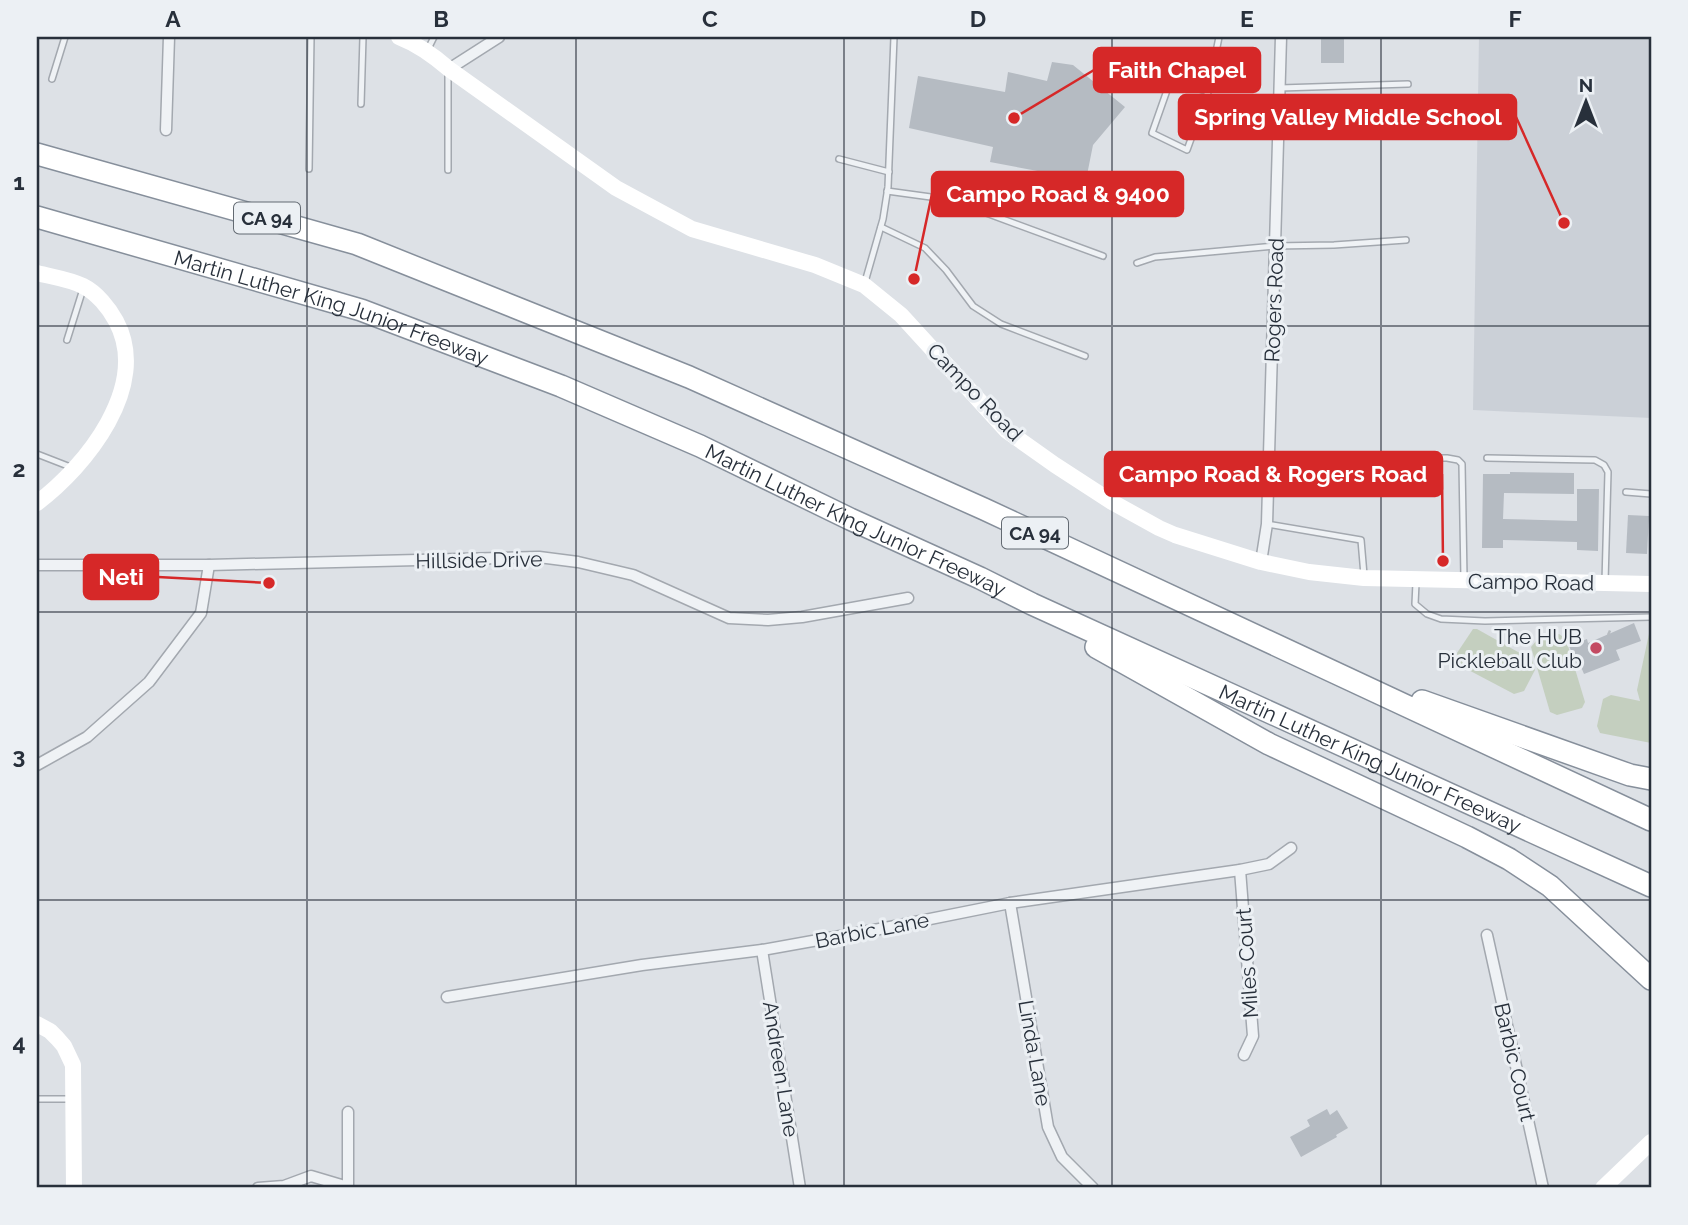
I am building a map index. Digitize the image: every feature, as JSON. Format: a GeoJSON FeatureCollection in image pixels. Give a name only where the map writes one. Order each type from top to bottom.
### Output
{"type":"FeatureCollection","features":[{"type":"Feature","properties":{"kind":"highway"},"geometry":{"type":"LineString","coordinates":[[37,143],[122,177]]}},
{"type":"Feature","properties":{"kind":"highway","name":"CA 94"},"geometry":{"type":"LineString","coordinates":[[37,154],[357,244],[689,377],[984,509],[1651,820]]}},
{"type":"Feature","properties":{"kind":"highway","name":"Martin Luther King Junior Freeway"},"geometry":{"type":"LineString","coordinates":[[37,220],[74,227],[361,310],[561,386],[700,446],[1031,604],[1651,886]]}},
{"type":"Feature","properties":{"kind":"highway"},"geometry":{"type":"LineString","coordinates":[[980,578],[1062,628],[1269,744],[1509,859],[1550,887],[1651,979]]}},
{"type":"Feature","properties":{"kind":"highway"},"geometry":{"type":"LineString","coordinates":[[1335,674],[1402,694],[1630,775],[1651,779]]}},
{"type":"Feature","properties":{"kind":"main road","name":"Campo Road"},"geometry":{"type":"LineString","coordinates":[[399,37],[427,52],[616,188],[692,229],[815,265],[864,285],[901,315],[1007,431],[1055,466],[1112,502],[1175,535],[1261,562],[1309,572],[1364,578],[1651,584]]}},
{"type":"Feature","properties":{"kind":"main road"},"geometry":{"type":"LineString","coordinates":[[37,273],[84,286],[104,303],[118,325],[125,349],[126,373],[120,396],[105,430],[76,469],[37,503]]}},
{"type":"Feature","properties":{"kind":"main road"},"geometry":{"type":"LineString","coordinates":[[37,1024],[57,1038],[73,1065],[74,1188]]}},
{"type":"Feature","properties":{"kind":"main road"},"geometry":{"type":"LineString","coordinates":[[1603,1188],[1651,1142]]}},
{"type":"Feature","properties":{"kind":"street"},"geometry":{"type":"LineString","coordinates":[[166,130],[169,37]]}},
{"type":"Feature","properties":{"kind":"street"},"geometry":{"type":"LineString","coordinates":[[449,69],[499,37]]}},
{"type":"Feature","properties":{"kind":"street","name":"Rogers Road"},"geometry":{"type":"LineString","coordinates":[[1261,562],[1268,524],[1282,37]]}},
{"type":"Feature","properties":{"kind":"street","name":"Hillside Drive"},"geometry":{"type":"LineString","coordinates":[[37,565],[209,565],[539,557],[578,562],[633,575],[729,618],[768,620],[802,617],[908,598]]}},
{"type":"Feature","properties":{"kind":"street"},"geometry":{"type":"LineString","coordinates":[[37,765],[86,737],[149,682],[201,613],[209,565]]}},
{"type":"Feature","properties":{"kind":"street","name":"Barbic Lane"},"geometry":{"type":"LineString","coordinates":[[447,997],[642,965],[762,950],[1010,903],[1240,870],[1269,864],[1291,848]]}},
{"type":"Feature","properties":{"kind":"street","name":"Miles Court"},"geometry":{"type":"LineString","coordinates":[[1240,870],[1252,1036],[1244,1055]]}},
{"type":"Feature","properties":{"kind":"street","name":"Linda Lane"},"geometry":{"type":"LineString","coordinates":[[1010,903],[1048,1127],[1062,1157],[1093,1188]]}},
{"type":"Feature","properties":{"kind":"street","name":"Barbic Court"},"geometry":{"type":"LineString","coordinates":[[1487,935],[1543,1188]]}},
{"type":"Feature","properties":{"kind":"street","name":"Andreen Lane"},"geometry":{"type":"LineString","coordinates":[[762,950],[800,1188]]}},
{"type":"Feature","properties":{"kind":"street"},"geometry":{"type":"LineString","coordinates":[[258,1188],[284,1186],[311,1176],[348,1187],[348,1112]]}},
{"type":"Feature","properties":{"kind":"lane"},"geometry":{"type":"LineString","coordinates":[[52,79],[65,37]]}},
{"type":"Feature","properties":{"kind":"lane"},"geometry":{"type":"LineString","coordinates":[[309,169],[311,37]]}},
{"type":"Feature","properties":{"kind":"lane"},"geometry":{"type":"LineString","coordinates":[[361,104],[363,37]]}},
{"type":"Feature","properties":{"kind":"lane"},"geometry":{"type":"LineString","coordinates":[[427,52],[434,37]]}},
{"type":"Feature","properties":{"kind":"lane"},"geometry":{"type":"LineString","coordinates":[[864,285],[881,227],[887,191],[894,37]]}},
{"type":"Feature","properties":{"kind":"lane"},"geometry":{"type":"LineString","coordinates":[[1208,92],[1171,79],[1152,133],[1187,150],[1208,92],[1219,37]]}},
{"type":"Feature","properties":{"kind":"lane"},"geometry":{"type":"LineString","coordinates":[[447,170],[449,69]]}},
{"type":"Feature","properties":{"kind":"lane"},"geometry":{"type":"LineString","coordinates":[[1280,88],[1408,84]]}},
{"type":"Feature","properties":{"kind":"lane"},"geometry":{"type":"LineString","coordinates":[[839,159],[888,172]]}},
{"type":"Feature","properties":{"kind":"lane"},"geometry":{"type":"LineString","coordinates":[[887,191],[938,198],[958,204],[1103,256]]}},
{"type":"Feature","properties":{"kind":"lane"},"geometry":{"type":"LineString","coordinates":[[881,227],[925,248],[974,306],[1001,324],[1085,356]]}},
{"type":"Feature","properties":{"kind":"lane"},"geometry":{"type":"LineString","coordinates":[[1137,263],[1155,257],[1275,246],[1406,240]]}},
{"type":"Feature","properties":{"kind":"lane"},"geometry":{"type":"LineString","coordinates":[[67,340],[84,286]]}},
{"type":"Feature","properties":{"kind":"lane"},"geometry":{"type":"LineString","coordinates":[[37,454],[76,469]]}},
{"type":"Feature","properties":{"kind":"lane"},"geometry":{"type":"LineString","coordinates":[[1371,458],[1447,458],[1458,460],[1462,464],[1465,581]]}},
{"type":"Feature","properties":{"kind":"lane"},"geometry":{"type":"LineString","coordinates":[[1488,458],[1595,460],[1604,466],[1608,472],[1605,583]]}},
{"type":"Feature","properties":{"kind":"lane"},"geometry":{"type":"LineString","coordinates":[[1626,492],[1651,494]]}},
{"type":"Feature","properties":{"kind":"lane"},"geometry":{"type":"LineString","coordinates":[[1268,524],[1361,540],[1364,578]]}},
{"type":"Feature","properties":{"kind":"lane"},"geometry":{"type":"LineString","coordinates":[[1416,580],[1415,604],[1427,614],[1441,619],[1485,621],[1651,617]]}},
{"type":"Feature","properties":{"kind":"lane"},"geometry":{"type":"LineString","coordinates":[[37,1099],[73,1099]]}},
{"type":"Feature","properties":{"kind":"shaded area"},"geometry":{"type":"Polygon","coordinates":[[[1479,37],[1651,37],[1651,418],[1473,410],[1479,37]]]}},
{"type":"Feature","properties":{"kind":"green space"},"geometry":{"type":"Polygon","coordinates":[[[1651,628],[1651,743],[1600,733],[1597,726],[1603,699],[1611,695],[1640,701],[1637,690],[1651,628]]]}},
{"type":"Feature","properties":{"kind":"green space"},"geometry":{"type":"Polygon","coordinates":[[[1473,629],[1532,660],[1535,670],[1524,691],[1514,694],[1459,665],[1457,653],[1473,629]]]}},
{"type":"Feature","properties":{"kind":"green space"},"geometry":{"type":"Polygon","coordinates":[[[1559,634],[1566,639],[1585,702],[1582,708],[1557,715],[1550,712],[1531,647],[1537,640],[1559,634]]]}},
{"type":"Feature","properties":{"kind":"building"},"geometry":{"type":"Polygon","coordinates":[[[1321,37],[1344,37],[1344,63],[1321,63],[1321,37]]]}},
{"type":"Feature","properties":{"kind":"building"},"geometry":{"type":"Polygon","coordinates":[[[1052,62],[1073,65],[1125,107],[1093,145],[1086,180],[990,162],[993,147],[909,128],[918,76],[1005,92],[1008,72],[1047,81],[1052,62]]]}},
{"type":"Feature","properties":{"kind":"building"},"geometry":{"type":"Polygon","coordinates":[[[1574,473],[1574,494],[1504,493],[1503,519],[1577,521],[1577,489],[1599,489],[1598,551],[1577,550],[1577,542],[1503,540],[1503,548],[1482,548],[1483,474],[1574,473]]]}},
{"type":"Feature","properties":{"kind":"building"},"geometry":{"type":"Polygon","coordinates":[[[1628,515],[1649,516],[1647,554],[1626,553],[1628,515]]]}},
{"type":"Feature","properties":{"kind":"building","name":"The HUB Pickleball Club"},"geometry":{"type":"Polygon","coordinates":[[[1634,623],[1641,641],[1616,650],[1620,660],[1584,674],[1569,646],[1587,639],[1588,643],[1634,623]]]}},
{"type":"Feature","properties":{"kind":"building"},"geometry":{"type":"Polygon","coordinates":[[[1327,1109],[1330,1115],[1337,1110],[1348,1128],[1301,1157],[1290,1137],[1310,1126],[1307,1120],[1327,1109]]]}},
{"type":"Feature","properties":{"kind":"place","name":"Faith Chapel"},"geometry":{"type":"Point","coordinates":[1014,118]}},
{"type":"Feature","properties":{"kind":"place","name":"Spring Valley Middle School"},"geometry":{"type":"Point","coordinates":[1564,223]}},
{"type":"Feature","properties":{"kind":"place","name":"Campo Road & 9400"},"geometry":{"type":"Point","coordinates":[914,279]}},
{"type":"Feature","properties":{"kind":"place","name":"Campo Road & Rogers Road"},"geometry":{"type":"Point","coordinates":[1443,561]}},
{"type":"Feature","properties":{"kind":"place","name":"Neti"},"geometry":{"type":"Point","coordinates":[269,583]}},
{"type":"Feature","properties":{"kind":"place","name":"The HUB Pickleball Club"},"geometry":{"type":"Point","coordinates":[1596,648]}}]}
